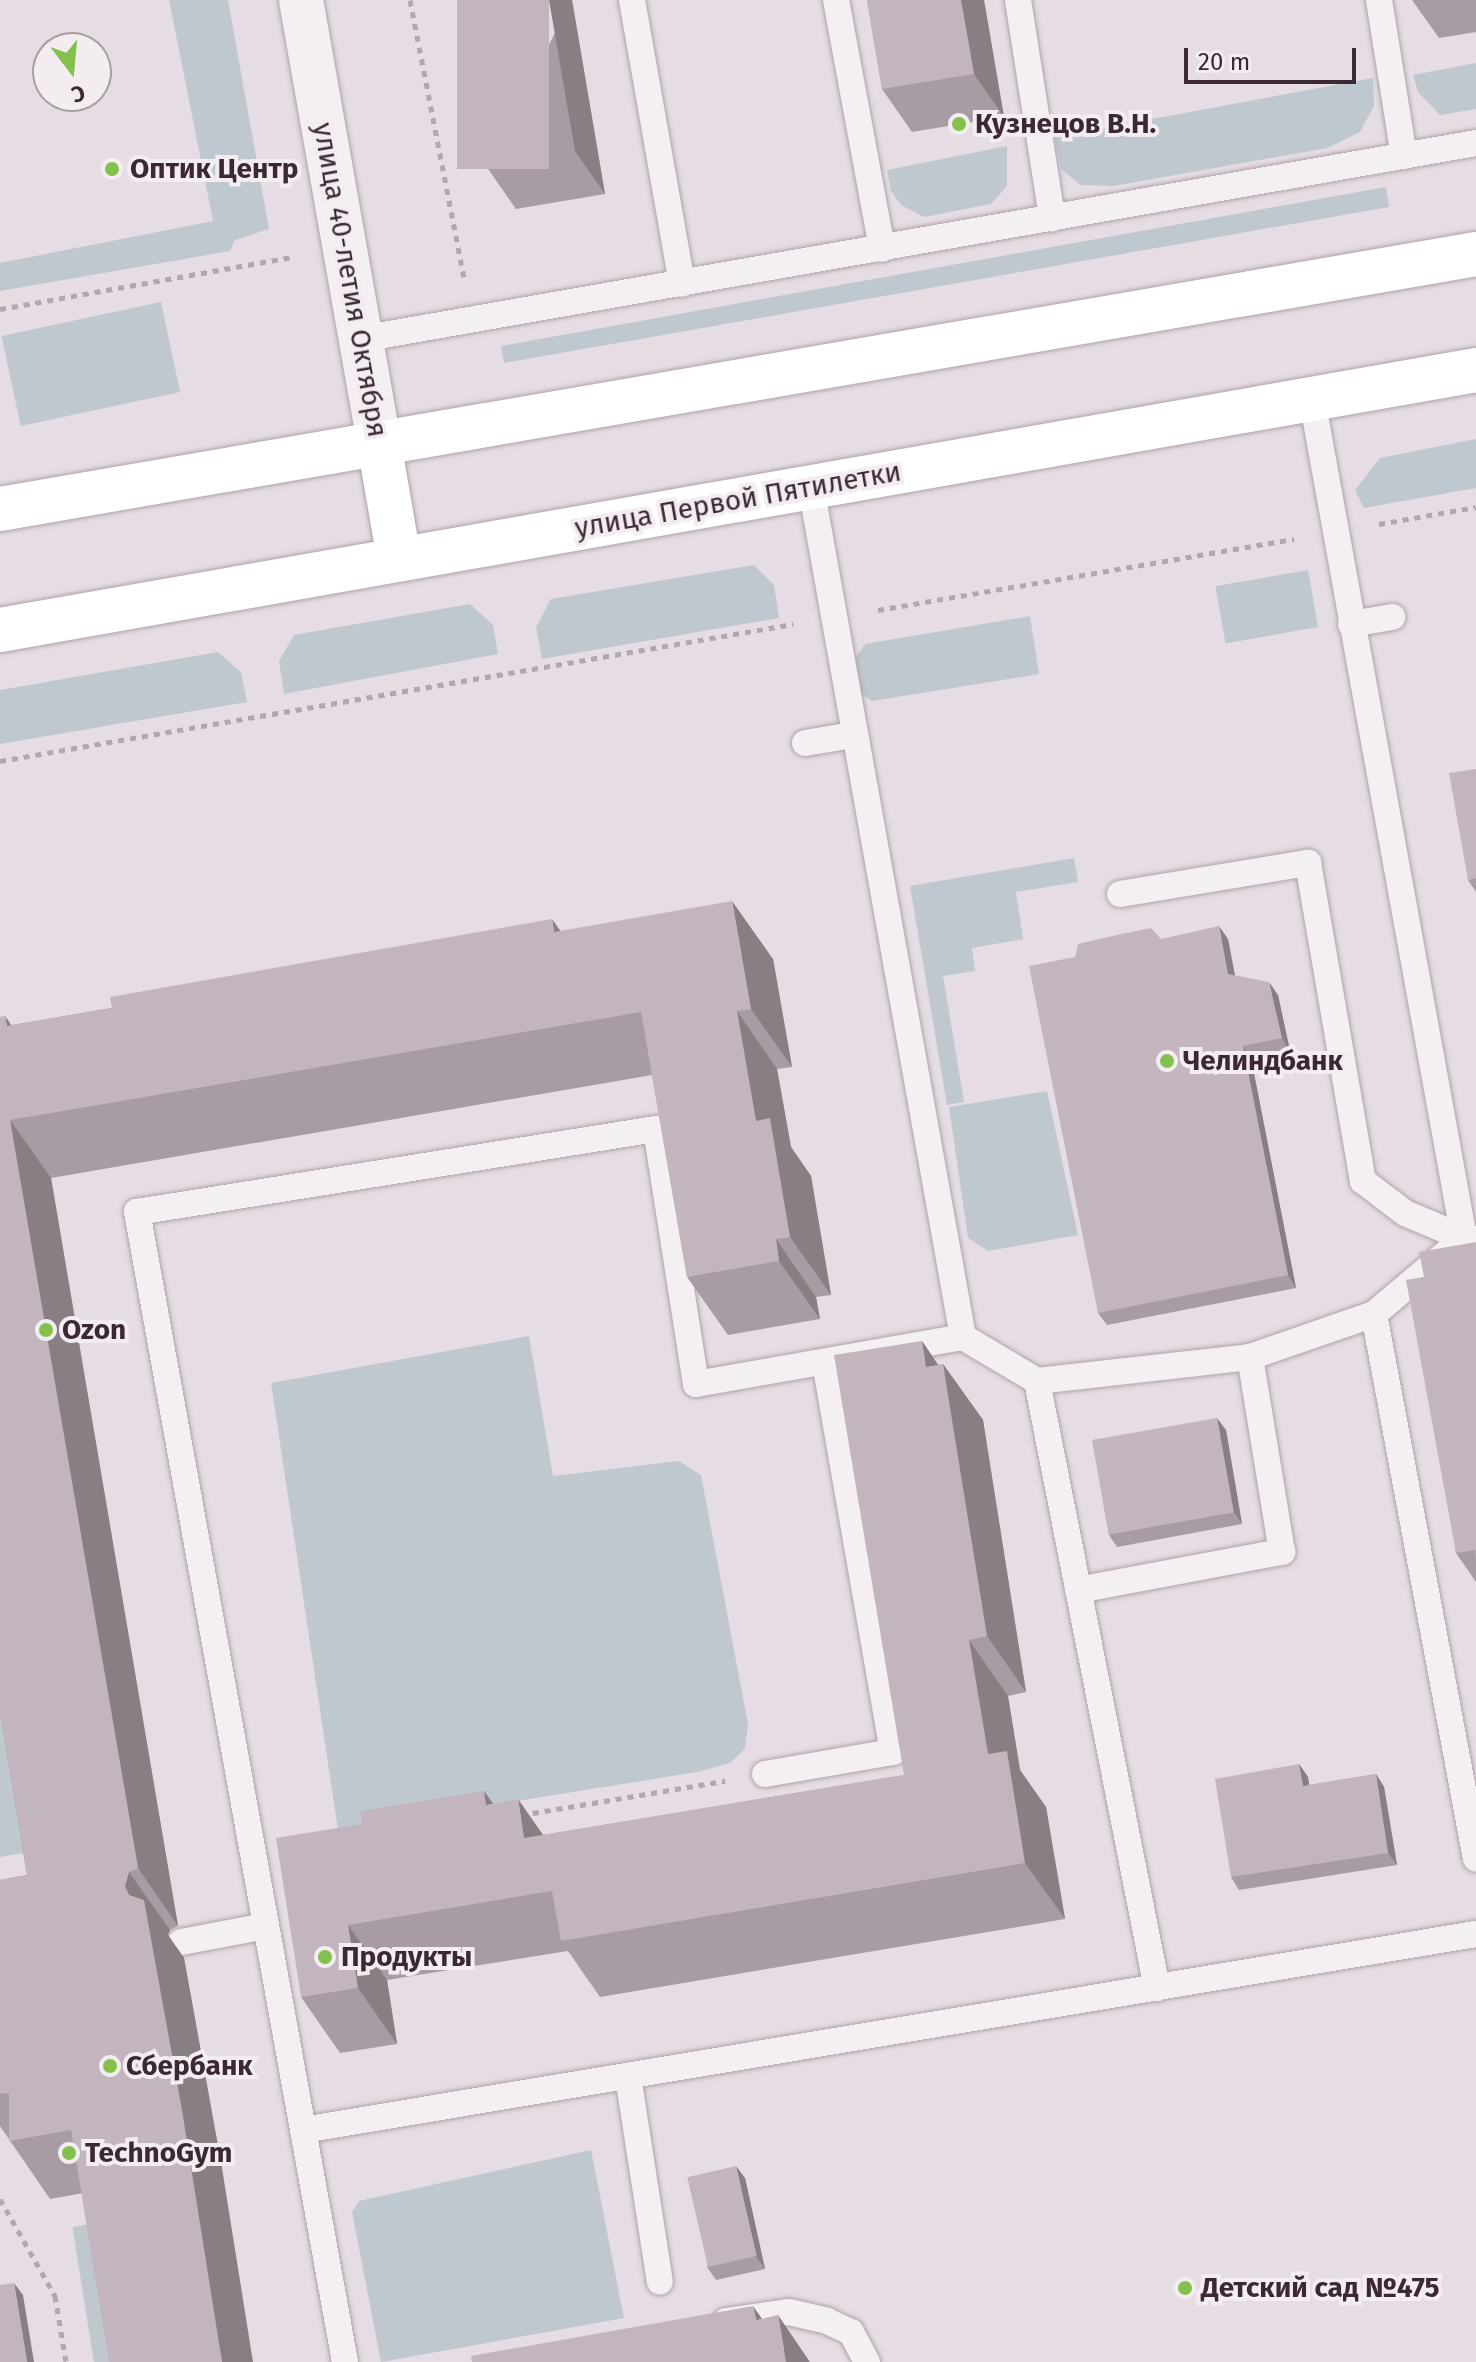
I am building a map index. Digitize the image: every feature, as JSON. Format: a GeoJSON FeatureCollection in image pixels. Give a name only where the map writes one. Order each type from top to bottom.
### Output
{"type":"FeatureCollection","features":[{"type":"Feature","properties":{"kind":"main road"},"geometry":{"type":"LineString","coordinates":[[0,509],[1476,254]]}},
{"type":"Feature","properties":{"kind":"main road","name":"улица Первой Пятилетки"},"geometry":{"type":"LineString","coordinates":[[0,630],[1476,370]]}},
{"type":"Feature","properties":{"kind":"main road","name":"улица 40-летия Октября"},"geometry":{"type":"LineString","coordinates":[[379,443],[399,559]]}},
{"type":"Feature","properties":{"kind":"street","name":"улица 40-летия Октября"},"geometry":{"type":"LineString","coordinates":[[301,0],[379,443]]}},
{"type":"Feature","properties":{"kind":"lane"},"geometry":{"type":"LineString","coordinates":[[632,0],[682,284]]}},
{"type":"Feature","properties":{"kind":"lane"},"geometry":{"type":"LineString","coordinates":[[836,0],[882,249]]}},
{"type":"Feature","properties":{"kind":"lane"},"geometry":{"type":"LineString","coordinates":[[1018,0],[1052,218]]}},
{"type":"Feature","properties":{"kind":"lane"},"geometry":{"type":"LineString","coordinates":[[1379,0],[1404,156]]}},
{"type":"Feature","properties":{"kind":"lane"},"geometry":{"type":"LineString","coordinates":[[361,339],[472,322],[1476,143]]}},
{"type":"Feature","properties":{"kind":"lane"},"geometry":{"type":"LineString","coordinates":[[1312,399],[1351,624],[1470,1238]]}},
{"type":"Feature","properties":{"kind":"lane"},"geometry":{"type":"LineString","coordinates":[[811,487],[963,1337]]}},
{"type":"Feature","properties":{"kind":"lane"},"geometry":{"type":"LineString","coordinates":[[1351,624],[1392,617]]}},
{"type":"Feature","properties":{"kind":"lane"},"geometry":{"type":"LineString","coordinates":[[805,743],[853,735]]}},
{"type":"Feature","properties":{"kind":"lane"},"geometry":{"type":"LineString","coordinates":[[1120,894],[1308,863],[1363,1181],[1405,1213],[1470,1238]]}},
{"type":"Feature","properties":{"kind":"lane"},"geometry":{"type":"LineString","coordinates":[[345,2362],[137,1212],[656,1129],[696,1384],[963,1337],[1037,1381],[1250,1357],[1374,1314],[1470,1238]]}},
{"type":"Feature","properties":{"kind":"lane"},"geometry":{"type":"LineString","coordinates":[[1374,1314],[1476,1859]]}},
{"type":"Feature","properties":{"kind":"lane"},"geometry":{"type":"LineString","coordinates":[[1078,1590],[1282,1552],[1250,1357]]}},
{"type":"Feature","properties":{"kind":"lane"},"geometry":{"type":"LineString","coordinates":[[765,1774],[893,1752],[825,1362]]}},
{"type":"Feature","properties":{"kind":"lane"},"geometry":{"type":"LineString","coordinates":[[1037,1381],[1157,1988]]}},
{"type":"Feature","properties":{"kind":"lane"},"geometry":{"type":"LineString","coordinates":[[181,1942],[266,1926]]}},
{"type":"Feature","properties":{"kind":"lane"},"geometry":{"type":"LineString","coordinates":[[303,2130],[1476,1934]]}},
{"type":"Feature","properties":{"kind":"lane"},"geometry":{"type":"LineString","coordinates":[[628,2076],[660,2282]]}},
{"type":"Feature","properties":{"kind":"lane"},"geometry":{"type":"LineString","coordinates":[[695,2327],[789,2312],[851,2332],[867,2362]]}},
{"type":"Feature","properties":{"kind":"path"},"geometry":{"type":"LineString","coordinates":[[410,0],[472,322]]}},
{"type":"Feature","properties":{"kind":"path"},"geometry":{"type":"LineString","coordinates":[[0,309],[297,257]]}},
{"type":"Feature","properties":{"kind":"path"},"geometry":{"type":"LineString","coordinates":[[0,761],[1476,507]]}},
{"type":"Feature","properties":{"kind":"path"},"geometry":{"type":"LineString","coordinates":[[506,1817],[765,1774]]}},
{"type":"Feature","properties":{"kind":"path"},"geometry":{"type":"LineString","coordinates":[[0,2199],[55,2296],[66,2362]]}},
{"type":"Feature","properties":{"kind":"shaded area"},"geometry":{"type":"Polygon","coordinates":[[[169,0],[228,0],[269,229],[235,240],[230,251],[0,291],[0,263],[213,221],[169,0]]]}},
{"type":"Feature","properties":{"kind":"shaded area"},"geometry":{"type":"Polygon","coordinates":[[[1476,63],[1476,109],[1440,115],[1418,92],[1413,75],[1476,63]]]}},
{"type":"Feature","properties":{"kind":"shaded area"},"geometry":{"type":"Polygon","coordinates":[[[1373,78],[1374,106],[1360,132],[1327,148],[1114,186],[1080,185],[1061,169],[1055,137],[1373,78]]]}},
{"type":"Feature","properties":{"kind":"shaded area"},"geometry":{"type":"Polygon","coordinates":[[[1007,146],[1007,186],[991,204],[924,217],[901,205],[891,191],[887,170],[1007,146]]]}},
{"type":"Feature","properties":{"kind":"shaded area"},"geometry":{"type":"Polygon","coordinates":[[[1386,187],[1389,207],[504,363],[501,346],[1386,187]]]}},
{"type":"Feature","properties":{"kind":"shaded area"},"geometry":{"type":"Polygon","coordinates":[[[161,302],[180,392],[21,426],[2,336],[161,302]]]}},
{"type":"Feature","properties":{"kind":"shaded area"},"geometry":{"type":"Polygon","coordinates":[[[1476,439],[1476,488],[1364,508],[1355,490],[1380,458],[1476,439]]]}},
{"type":"Feature","properties":{"kind":"shaded area"},"geometry":{"type":"Polygon","coordinates":[[[754,565],[774,585],[779,618],[542,659],[536,627],[551,599],[754,565]]]}},
{"type":"Feature","properties":{"kind":"shaded area"},"geometry":{"type":"Polygon","coordinates":[[[1308,570],[1318,627],[1225,643],[1215,586],[1308,570]]]}},
{"type":"Feature","properties":{"kind":"shaded area"},"geometry":{"type":"Polygon","coordinates":[[[470,604],[493,625],[498,654],[284,694],[279,661],[294,635],[470,604]]]}},
{"type":"Feature","properties":{"kind":"shaded area"},"geometry":{"type":"Polygon","coordinates":[[[1030,616],[1039,674],[872,701],[857,691],[853,661],[865,644],[1030,616]]]}},
{"type":"Feature","properties":{"kind":"shaded area"},"geometry":{"type":"Polygon","coordinates":[[[218,652],[241,672],[247,702],[0,744],[0,690],[218,652]]]}},
{"type":"Feature","properties":{"kind":"shaded area"},"geometry":{"type":"Polygon","coordinates":[[[1074,858],[1078,882],[1016,892],[1023,939],[972,948],[975,971],[943,976],[964,1102],[947,1105],[910,886],[1074,858]]]}},
{"type":"Feature","properties":{"kind":"shaded area"},"geometry":{"type":"Polygon","coordinates":[[[1047,1091],[1078,1235],[988,1251],[968,1238],[949,1107],[1047,1091]]]}},
{"type":"Feature","properties":{"kind":"shaded area"},"geometry":{"type":"Polygon","coordinates":[[[529,1336],[553,1476],[679,1461],[701,1475],[748,1724],[745,1749],[730,1763],[697,1772],[338,1830],[271,1383],[529,1336]]]}},
{"type":"Feature","properties":{"kind":"shaded area"},"geometry":{"type":"Polygon","coordinates":[[[0,1592],[46,1849],[0,1857],[0,1592]]]}},
{"type":"Feature","properties":{"kind":"shaded area"},"geometry":{"type":"Polygon","coordinates":[[[591,2150],[624,2318],[381,2362],[352,2212],[359,2201],[591,2150]]]}},
{"type":"Feature","properties":{"kind":"shaded area"},"geometry":{"type":"Polygon","coordinates":[[[111,2221],[133,2362],[94,2362],[72,2227],[111,2221]]]}},
{"type":"Feature","properties":{"kind":"building"},"geometry":{"type":"Polygon","coordinates":[[[457,0],[549,0],[549,169],[457,169],[457,0]]]}},
{"type":"Feature","properties":{"kind":"building"},"geometry":{"type":"Polygon","coordinates":[[[867,0],[961,0],[974,74],[882,89],[867,0]]]}},
{"type":"Feature","properties":{"kind":"building"},"geometry":{"type":"Polygon","coordinates":[[[1476,769],[1476,878],[1468,880],[1449,773],[1476,769]]]}},
{"type":"Feature","properties":{"kind":"building"},"geometry":{"type":"Polygon","coordinates":[[[732,901],[751,1009],[737,1011],[756,1121],[770,1118],[790,1237],[776,1239],[779,1261],[687,1277],[641,1012],[10,1120],[138,1868],[129,1872],[125,1886],[129,1895],[144,1900],[182,2110],[222,2362],[109,2362],[71,2130],[9,2141],[9,2094],[0,2093],[0,1880],[27,1875],[0,1714],[0,1017],[5,1016],[7,1026],[112,1008],[110,997],[552,919],[554,932],[732,901]]]}},
{"type":"Feature","properties":{"kind":"building"},"geometry":{"type":"Polygon","coordinates":[[[1219,926],[1228,974],[1269,982],[1282,1038],[1243,1046],[1288,1275],[1098,1313],[1029,966],[1075,957],[1078,944],[1112,936],[1151,928],[1161,939],[1219,926]]]}},
{"type":"Feature","properties":{"kind":"building"},"geometry":{"type":"Polygon","coordinates":[[[1476,1242],[1476,1558],[1475,1550],[1456,1553],[1406,1280],[1424,1277],[1419,1252],[1476,1242]]]}},
{"type":"Feature","properties":{"kind":"building"},"geometry":{"type":"Polygon","coordinates":[[[922,1341],[926,1367],[943,1364],[987,1636],[969,1640],[988,1754],[1007,1751],[1025,1863],[561,1941],[552,1891],[348,1925],[358,1988],[301,1997],[276,1838],[362,1824],[360,1811],[484,1791],[486,1805],[518,1799],[524,1838],[904,1775],[834,1355],[922,1341]]]}},
{"type":"Feature","properties":{"kind":"building"},"geometry":{"type":"Polygon","coordinates":[[[1217,1418],[1234,1513],[1109,1535],[1092,1440],[1217,1418]]]}},
{"type":"Feature","properties":{"kind":"building"},"geometry":{"type":"Polygon","coordinates":[[[1299,1764],[1303,1786],[1376,1774],[1388,1853],[1231,1877],[1215,1779],[1299,1764]]]}},
{"type":"Feature","properties":{"kind":"building"},"geometry":{"type":"Polygon","coordinates":[[[736,2166],[757,2256],[708,2267],[687,2177],[736,2166]]]}},
{"type":"Feature","properties":{"kind":"building"},"geometry":{"type":"Polygon","coordinates":[[[14,2283],[27,2362],[0,2362],[0,2285],[14,2283]]]}},
{"type":"Feature","properties":{"kind":"building"},"geometry":{"type":"Polygon","coordinates":[[[753,2306],[756,2320],[778,2315],[786,2362],[472,2362],[471,2356],[753,2306]]]}},
{"type":"Feature","properties":{"kind":"place","name":"Кузнецов В.Н."},"geometry":{"type":"Point","coordinates":[959,124]}},
{"type":"Feature","properties":{"kind":"place","name":"Оптик Центр"},"geometry":{"type":"Point","coordinates":[112,169]}},
{"type":"Feature","properties":{"kind":"place","name":"Челиндбанк"},"geometry":{"type":"Point","coordinates":[1167,1061]}},
{"type":"Feature","properties":{"kind":"place","name":"Ozon"},"geometry":{"type":"Point","coordinates":[46,1330]}},
{"type":"Feature","properties":{"kind":"place","name":"Продукты"},"geometry":{"type":"Point","coordinates":[325,1957]}},
{"type":"Feature","properties":{"kind":"place","name":"Сбербанк"},"geometry":{"type":"Point","coordinates":[110,2066]}},
{"type":"Feature","properties":{"kind":"place","name":"TechnoGym"},"geometry":{"type":"Point","coordinates":[69,2153]}},
{"type":"Feature","properties":{"kind":"place","name":"Детский сад №475"},"geometry":{"type":"Point","coordinates":[1185,2288]}}]}
